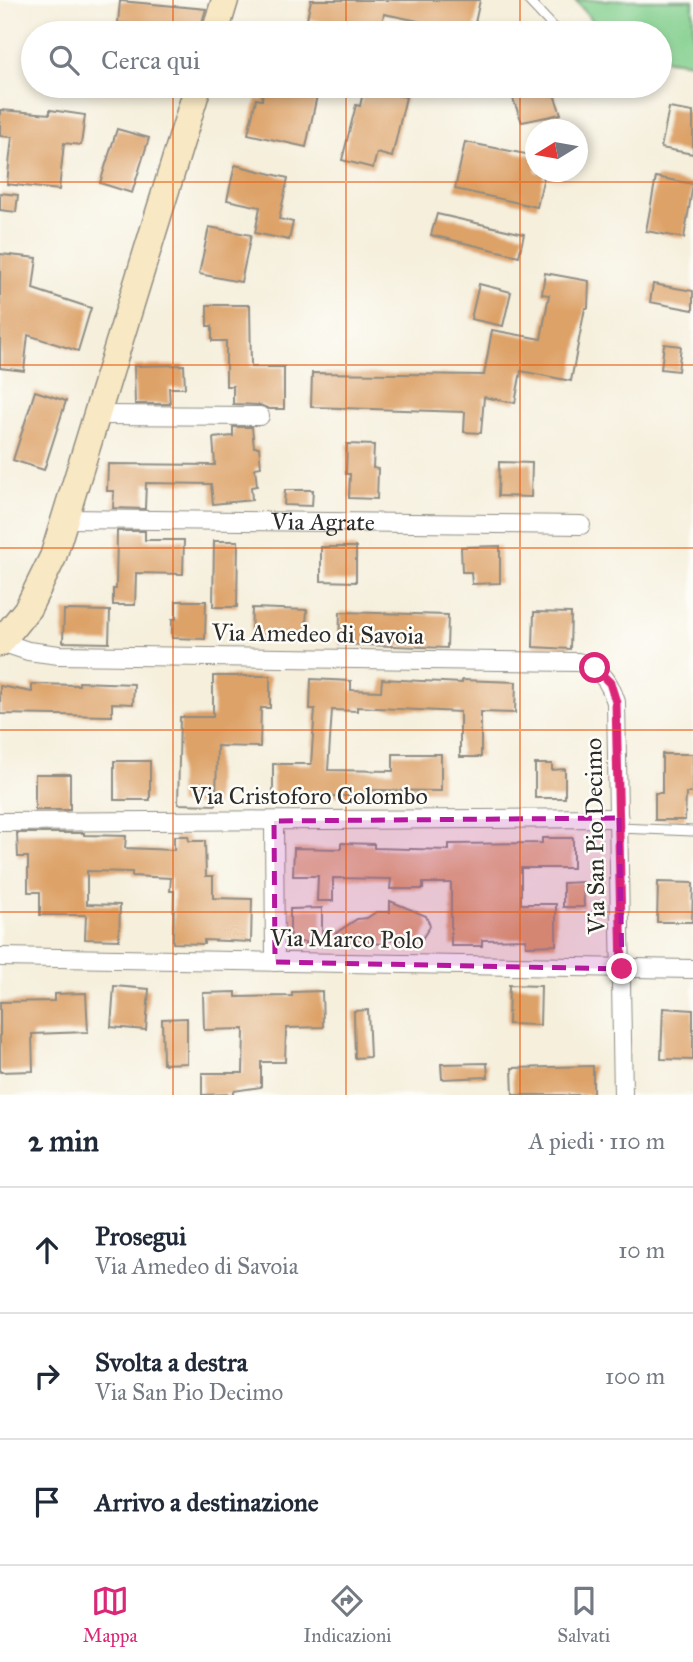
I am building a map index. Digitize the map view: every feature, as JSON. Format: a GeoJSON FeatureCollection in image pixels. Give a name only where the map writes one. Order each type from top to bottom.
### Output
{"type":"FeatureCollection","features":[{"type":"Feature","properties":{"kind":"street"},"geometry":{"type":"LineString","coordinates":[[219,21],[225,0]]}},
{"type":"Feature","properties":{"kind":"street"},"geometry":{"type":"LineString","coordinates":[[1,643],[22,617],[39,587],[66,519],[194,98]]}},
{"type":"Feature","properties":{"kind":"street"},"geometry":{"type":"LineString","coordinates":[[98,415],[260,416]]}},
{"type":"Feature","properties":{"kind":"street","name":"Via Agrate"},"geometry":{"type":"LineString","coordinates":[[66,519],[581,525]]}},
{"type":"Feature","properties":{"kind":"street","name":"Via Amedeo di Savoia"},"geometry":{"type":"LineString","coordinates":[[1,643],[27,651],[59,655],[578,662],[595,668],[610,683],[616,702]]}},
{"type":"Feature","properties":{"kind":"street","name":"Via San Pio Decimo"},"geometry":{"type":"LineString","coordinates":[[616,702],[623,1095]]}},
{"type":"Feature","properties":{"kind":"street"},"geometry":{"type":"LineString","coordinates":[[274,821],[275,962]]}},
{"type":"Feature","properties":{"kind":"street","name":"Via Cristoforo Colombo"},"geometry":{"type":"LineString","coordinates":[[0,822],[619,823]]}},
{"type":"Feature","properties":{"kind":"street","name":"Via Marco Polo"},"geometry":{"type":"LineString","coordinates":[[0,957],[693,969]]}},
{"type":"Feature","properties":{"kind":"lane"},"geometry":{"type":"LineString","coordinates":[[528,0],[548,21]]}},
{"type":"Feature","properties":{"kind":"lane"},"geometry":{"type":"LineString","coordinates":[[619,823],[693,831]]}},
{"type":"Feature","properties":{"kind":"highlighted area"},"geometry":{"type":"Polygon","coordinates":[[[619,818],[622,969],[275,962],[274,821],[619,818]]]}},
{"type":"Feature","properties":{"kind":"green space"},"geometry":{"type":"Polygon","coordinates":[[[575,0],[693,0],[693,63],[672,60],[672,21],[593,21],[575,0]]]}},
{"type":"Feature","properties":{"kind":"building"},"geometry":{"type":"Polygon","coordinates":[[[311,0],[480,0],[475,21],[419,21],[384,14],[383,21],[307,19],[311,0]]]}},
{"type":"Feature","properties":{"kind":"building"},"geometry":{"type":"Polygon","coordinates":[[[120,1],[206,9],[202,21],[118,21],[120,1]]]}},
{"type":"Feature","properties":{"kind":"building"},"geometry":{"type":"Polygon","coordinates":[[[316,98],[306,147],[248,134],[256,99],[316,98]]]}},
{"type":"Feature","properties":{"kind":"building"},"geometry":{"type":"Polygon","coordinates":[[[362,98],[406,98],[392,157],[377,153],[373,168],[342,160],[356,105],[360,106],[362,98]]]}},
{"type":"Feature","properties":{"kind":"building"},"geometry":{"type":"Polygon","coordinates":[[[513,98],[555,98],[561,114],[525,119],[522,122],[513,98]]]}},
{"type":"Feature","properties":{"kind":"building"},"geometry":{"type":"Polygon","coordinates":[[[669,108],[693,112],[693,154],[661,148],[669,108]]]}},
{"type":"Feature","properties":{"kind":"building"},"geometry":{"type":"Polygon","coordinates":[[[0,110],[50,114],[50,110],[85,115],[81,145],[64,143],[59,190],[7,184],[12,137],[0,136],[0,110]]]}},
{"type":"Feature","properties":{"kind":"building"},"geometry":{"type":"Polygon","coordinates":[[[117,129],[149,138],[132,193],[100,183],[117,129]]]}},
{"type":"Feature","properties":{"kind":"building"},"geometry":{"type":"Polygon","coordinates":[[[465,142],[525,154],[525,182],[543,182],[537,207],[455,189],[465,142]]]}},
{"type":"Feature","properties":{"kind":"building"},"geometry":{"type":"Polygon","coordinates":[[[235,165],[288,178],[279,219],[293,222],[289,240],[255,233],[260,207],[227,200],[235,165]]]}},
{"type":"Feature","properties":{"kind":"building"},"geometry":{"type":"Polygon","coordinates":[[[656,177],[693,184],[684,238],[646,231],[656,177]]]}},
{"type":"Feature","properties":{"kind":"building"},"geometry":{"type":"Polygon","coordinates":[[[0,193],[18,195],[16,212],[0,210],[0,193]]]}},
{"type":"Feature","properties":{"kind":"building"},"geometry":{"type":"Polygon","coordinates":[[[437,214],[524,234],[519,256],[431,235],[437,214]]]}},
{"type":"Feature","properties":{"kind":"building"},"geometry":{"type":"Polygon","coordinates":[[[209,227],[251,235],[241,282],[199,274],[209,227]]]}},
{"type":"Feature","properties":{"kind":"building"},"geometry":{"type":"Polygon","coordinates":[[[0,254],[37,258],[33,289],[91,308],[78,351],[28,335],[24,371],[0,368],[0,254]]]}},
{"type":"Feature","properties":{"kind":"building"},"geometry":{"type":"Polygon","coordinates":[[[545,273],[589,281],[588,308],[585,308],[571,381],[521,371],[515,403],[484,397],[481,433],[464,432],[465,412],[311,407],[312,373],[484,375],[492,330],[541,339],[549,295],[542,294],[545,273]]]}},
{"type":"Feature","properties":{"kind":"building"},"geometry":{"type":"Polygon","coordinates":[[[479,284],[511,292],[503,326],[471,319],[479,284]]]}},
{"type":"Feature","properties":{"kind":"building"},"geometry":{"type":"Polygon","coordinates":[[[653,284],[693,291],[693,310],[650,302],[653,284]]]}},
{"type":"Feature","properties":{"kind":"building"},"geometry":{"type":"Polygon","coordinates":[[[207,305],[250,305],[251,367],[284,367],[284,409],[233,404],[233,386],[226,386],[226,341],[212,341],[212,326],[207,326],[207,305]]]}},
{"type":"Feature","properties":{"kind":"building"},"geometry":{"type":"Polygon","coordinates":[[[664,344],[681,346],[678,371],[661,369],[664,344]]]}},
{"type":"Feature","properties":{"kind":"building"},"geometry":{"type":"Polygon","coordinates":[[[184,365],[185,388],[169,388],[170,404],[135,404],[134,366],[184,365]]]}},
{"type":"Feature","properties":{"kind":"building"},"geometry":{"type":"Polygon","coordinates":[[[35,391],[66,401],[44,470],[13,460],[35,391]]]}},
{"type":"Feature","properties":{"kind":"building"},"geometry":{"type":"Polygon","coordinates":[[[233,427],[252,427],[254,447],[259,447],[261,467],[255,468],[257,486],[251,487],[252,500],[213,504],[211,484],[146,483],[145,509],[113,508],[114,491],[107,491],[108,464],[215,465],[213,438],[233,436],[233,427]]]}},
{"type":"Feature","properties":{"kind":"building"},"geometry":{"type":"Polygon","coordinates":[[[347,444],[374,445],[373,468],[378,469],[377,499],[349,498],[350,474],[346,474],[347,444]]]}},
{"type":"Feature","properties":{"kind":"building"},"geometry":{"type":"Polygon","coordinates":[[[499,462],[532,463],[531,497],[498,496],[499,462]]]}},
{"type":"Feature","properties":{"kind":"building"},"geometry":{"type":"Polygon","coordinates":[[[285,490],[313,490],[312,506],[284,505],[285,490]]]}},
{"type":"Feature","properties":{"kind":"building"},"geometry":{"type":"Polygon","coordinates":[[[117,531],[145,531],[145,540],[184,540],[183,574],[136,573],[135,605],[113,605],[113,589],[116,589],[117,531]]]}},
{"type":"Feature","properties":{"kind":"building"},"geometry":{"type":"Polygon","coordinates":[[[214,541],[238,541],[237,607],[213,607],[214,541]]]}},
{"type":"Feature","properties":{"kind":"building"},"geometry":{"type":"Polygon","coordinates":[[[500,546],[500,583],[472,584],[471,572],[462,572],[461,547],[500,546]]]}},
{"type":"Feature","properties":{"kind":"building"},"geometry":{"type":"Polygon","coordinates":[[[321,547],[356,547],[356,582],[321,581],[321,547]]]}},
{"type":"Feature","properties":{"kind":"building"},"geometry":{"type":"Polygon","coordinates":[[[176,601],[206,601],[205,639],[172,638],[176,601]]]}},
{"type":"Feature","properties":{"kind":"building"},"geometry":{"type":"Polygon","coordinates":[[[252,608],[307,610],[305,639],[251,637],[252,608]]]}},
{"type":"Feature","properties":{"kind":"building"},"geometry":{"type":"Polygon","coordinates":[[[64,610],[110,611],[109,643],[63,642],[64,610]]]}},
{"type":"Feature","properties":{"kind":"building"},"geometry":{"type":"Polygon","coordinates":[[[340,612],[448,615],[447,648],[339,644],[340,612]]]}},
{"type":"Feature","properties":{"kind":"building"},"geometry":{"type":"Polygon","coordinates":[[[534,612],[571,613],[570,649],[533,647],[534,612]]]}},
{"type":"Feature","properties":{"kind":"building"},"geometry":{"type":"Polygon","coordinates":[[[213,676],[270,676],[270,708],[261,708],[260,747],[217,746],[216,805],[178,804],[180,717],[213,717],[213,676]]]}},
{"type":"Feature","properties":{"kind":"building"},"geometry":{"type":"Polygon","coordinates":[[[311,679],[351,681],[351,690],[381,691],[382,679],[462,683],[462,680],[516,682],[515,713],[481,712],[481,757],[460,757],[460,712],[357,707],[357,711],[332,710],[328,770],[393,771],[393,754],[441,754],[441,791],[368,790],[368,796],[273,796],[273,764],[311,764],[315,709],[310,709],[311,679]]]}},
{"type":"Feature","properties":{"kind":"building"},"geometry":{"type":"Polygon","coordinates":[[[79,682],[134,684],[133,704],[112,703],[112,716],[0,714],[0,686],[32,692],[32,684],[79,685],[79,682]]]}},
{"type":"Feature","properties":{"kind":"building"},"geometry":{"type":"Polygon","coordinates":[[[662,754],[693,754],[693,793],[686,793],[685,820],[655,820],[655,793],[662,793],[662,754]]]}},
{"type":"Feature","properties":{"kind":"building"},"geometry":{"type":"Polygon","coordinates":[[[114,761],[150,761],[150,800],[114,800],[114,761]]]}},
{"type":"Feature","properties":{"kind":"building"},"geometry":{"type":"Polygon","coordinates":[[[535,764],[552,764],[552,770],[565,769],[565,798],[535,798],[535,764]]]}},
{"type":"Feature","properties":{"kind":"building"},"geometry":{"type":"Polygon","coordinates":[[[35,774],[70,774],[70,810],[35,810],[35,774]]]}},
{"type":"Feature","properties":{"kind":"building"},"geometry":{"type":"Polygon","coordinates":[[[17,833],[126,836],[125,848],[174,850],[174,836],[188,836],[189,841],[205,841],[206,876],[213,876],[213,898],[252,899],[251,942],[204,940],[204,944],[173,943],[174,891],[170,891],[171,878],[132,876],[132,872],[87,871],[87,904],[120,905],[119,940],[85,939],[86,915],[40,915],[40,892],[28,892],[28,857],[18,857],[17,833]]]}},
{"type":"Feature","properties":{"kind":"building"},"geometry":{"type":"Polygon","coordinates":[[[542,838],[573,838],[573,868],[521,868],[521,904],[556,904],[556,945],[526,946],[526,939],[482,940],[482,946],[451,946],[451,883],[423,883],[423,889],[390,889],[391,879],[333,878],[333,901],[317,901],[318,876],[293,876],[294,848],[341,849],[341,843],[374,844],[374,848],[449,850],[449,844],[542,843],[542,838]]]}},
{"type":"Feature","properties":{"kind":"building"},"geometry":{"type":"Polygon","coordinates":[[[583,882],[584,907],[563,907],[563,883],[583,882]]]}},
{"type":"Feature","properties":{"kind":"building"},"geometry":{"type":"Polygon","coordinates":[[[658,882],[693,883],[692,922],[657,922],[658,882]]]}},
{"type":"Feature","properties":{"kind":"building"},"geometry":{"type":"Polygon","coordinates":[[[390,901],[426,916],[430,926],[417,947],[406,940],[390,940],[383,944],[362,942],[355,946],[336,933],[357,919],[367,918],[376,912],[390,912],[390,901]]]}},
{"type":"Feature","properties":{"kind":"building"},"geometry":{"type":"Polygon","coordinates":[[[322,908],[322,946],[305,946],[305,942],[290,942],[290,909],[322,908]]]}},
{"type":"Feature","properties":{"kind":"building"},"geometry":{"type":"Polygon","coordinates":[[[509,985],[541,986],[540,1025],[508,1024],[509,985]]]}},
{"type":"Feature","properties":{"kind":"building"},"geometry":{"type":"Polygon","coordinates":[[[114,986],[149,989],[146,1030],[111,1027],[114,986]]]}},
{"type":"Feature","properties":{"kind":"building"},"geometry":{"type":"Polygon","coordinates":[[[322,991],[323,1027],[286,1028],[285,1062],[261,1062],[261,1087],[233,1091],[233,1094],[202,1095],[202,1073],[243,1073],[244,1029],[204,1030],[203,993],[236,992],[236,997],[292,996],[292,992],[322,991]]]}},
{"type":"Feature","properties":{"kind":"building"},"geometry":{"type":"Polygon","coordinates":[[[86,993],[88,1032],[32,1034],[33,1071],[0,1072],[0,1002],[54,1001],[54,994],[86,993]]]}},
{"type":"Feature","properties":{"kind":"building"},"geometry":{"type":"Polygon","coordinates":[[[663,1008],[693,1010],[693,1060],[661,1059],[663,1008]]]}},
{"type":"Feature","properties":{"kind":"building"},"geometry":{"type":"Polygon","coordinates":[[[368,1010],[370,1057],[355,1058],[354,1011],[368,1010]]]}},
{"type":"Feature","properties":{"kind":"building"},"geometry":{"type":"Polygon","coordinates":[[[187,1018],[187,1063],[163,1064],[162,1019],[187,1018]]]}},
{"type":"Feature","properties":{"kind":"building"},"geometry":{"type":"Polygon","coordinates":[[[487,1063],[488,1077],[442,1079],[441,1064],[487,1063]]]}},
{"type":"Feature","properties":{"kind":"building"},"geometry":{"type":"Polygon","coordinates":[[[593,1066],[593,1095],[513,1095],[512,1068],[593,1066]]]}},
{"type":"Feature","properties":{"kind":"route"},"geometry":{"type":"LineString","coordinates":[[595,668],[610,683],[616,702],[622,969]]}}]}
